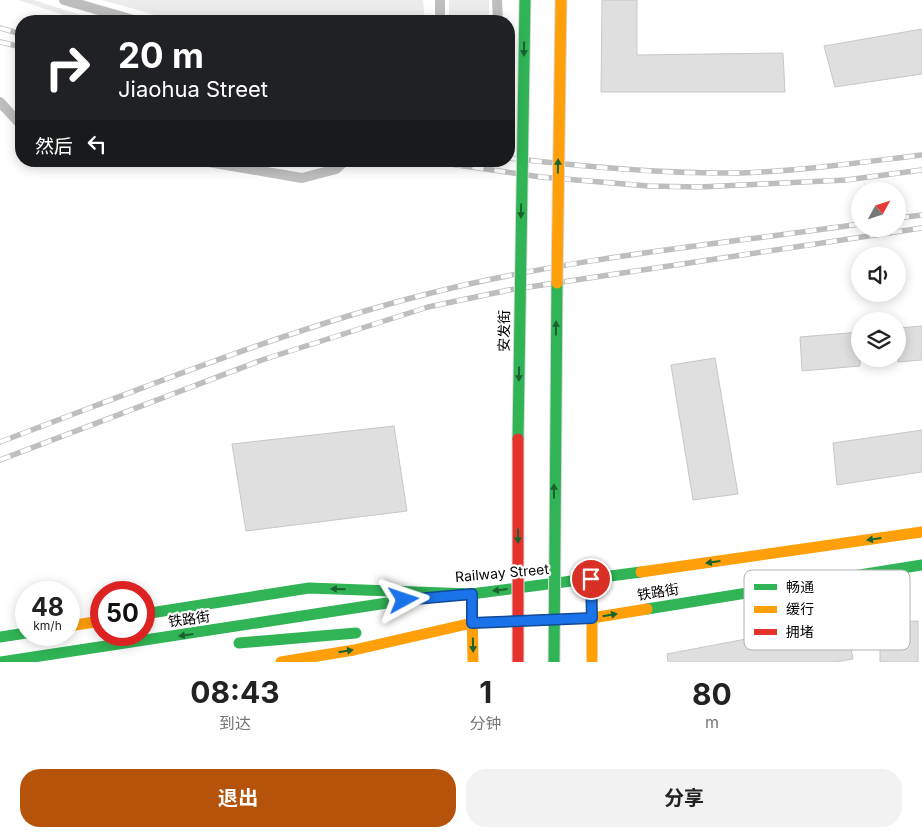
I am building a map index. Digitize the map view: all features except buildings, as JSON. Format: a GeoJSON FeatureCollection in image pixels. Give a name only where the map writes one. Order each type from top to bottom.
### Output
{"type":"FeatureCollection","features":[{"type":"Feature","properties":{"kind":"main road","name":"安发街"},"geometry":{"type":"LineString","coordinates":[[518,662],[518,440],[524,0]]}},
{"type":"Feature","properties":{"kind":"main road"},"geometry":{"type":"LineString","coordinates":[[554,662],[554,450],[560,0]]}},
{"type":"Feature","properties":{"kind":"main road","name":"Railway Street"},"geometry":{"type":"LineString","coordinates":[[155,612],[309,588],[472,594],[922,532]]}},
{"type":"Feature","properties":{"kind":"main road","name":"铁路街"},"geometry":{"type":"LineString","coordinates":[[891,570],[922,565]]}},
{"type":"Feature","properties":{"kind":"main road"},"geometry":{"type":"LineString","coordinates":[[591,579],[592,662]]}},
{"type":"Feature","properties":{"kind":"main road"},"geometry":{"type":"LineString","coordinates":[[472,594],[473,662]]}},
{"type":"Feature","properties":{"kind":"main road","name":"铁路街"},"geometry":{"type":"LineString","coordinates":[[1,662],[234,628],[404,600],[472,594]]}},
{"type":"Feature","properties":{"kind":"main road","name":"铁路街"},"geometry":{"type":"LineString","coordinates":[[281,662],[354,650],[472,623],[592,618],[744,594]]}},
{"type":"Feature","properties":{"kind":"main road"},"geometry":{"type":"LineString","coordinates":[[384,631],[472,623]]}},
{"type":"Feature","properties":{"kind":"main road"},"geometry":{"type":"LineString","coordinates":[[233,644],[365,632]]}},
{"type":"Feature","properties":{"kind":"main road"},"geometry":{"type":"LineString","coordinates":[[0,637],[15,635]]}},
{"type":"Feature","properties":{"kind":"lane"},"geometry":{"type":"LineString","coordinates":[[64,0],[116,15]]}},
{"type":"Feature","properties":{"kind":"lane"},"geometry":{"type":"LineString","coordinates":[[440,0],[440,15]]}},
{"type":"Feature","properties":{"kind":"lane"},"geometry":{"type":"LineString","coordinates":[[497,0],[498,15]]}},
{"type":"Feature","properties":{"kind":"lane"},"geometry":{"type":"LineString","coordinates":[[0,102],[15,118]]}},
{"type":"Feature","properties":{"kind":"lane"},"geometry":{"type":"LineString","coordinates":[[238,167],[302,178],[337,167]]}},
{"type":"Feature","properties":{"kind":"shaded area"},"geometry":{"type":"Polygon","coordinates":[[[18,0],[33,0],[82,15],[64,15],[18,0]]]}},
{"type":"Feature","properties":{"kind":"shaded area"},"geometry":{"type":"Polygon","coordinates":[[[102,0],[423,0],[424,15],[155,15],[102,0]]]}},
{"type":"Feature","properties":{"kind":"shaded area"},"geometry":{"type":"Polygon","coordinates":[[[449,0],[489,0],[489,15],[449,15],[449,0]]]}},
{"type":"Feature","properties":{"kind":"railway"},"geometry":{"type":"LineString","coordinates":[[0,28],[15,32]]}},
{"type":"Feature","properties":{"kind":"railway"},"geometry":{"type":"LineString","coordinates":[[0,42],[15,46]]}},
{"type":"Feature","properties":{"kind":"railway"},"geometry":{"type":"LineString","coordinates":[[515,159],[624,169],[740,173],[809,168],[922,155]]}},
{"type":"Feature","properties":{"kind":"railway"},"geometry":{"type":"LineString","coordinates":[[471,167],[541,177],[648,186],[699,187],[846,180],[922,170]]}},
{"type":"Feature","properties":{"kind":"railway"},"geometry":{"type":"LineString","coordinates":[[906,217],[922,215]]}},
{"type":"Feature","properties":{"kind":"railway"},"geometry":{"type":"LineString","coordinates":[[0,442],[262,344],[315,326],[423,295],[531,271],[586,262],[851,225]]}},
{"type":"Feature","properties":{"kind":"railway"},"geometry":{"type":"LineString","coordinates":[[0,460],[262,360],[428,307],[509,290],[922,228]]}},
{"type":"Feature","properties":{"kind":"traffic: fast"},"geometry":{"type":"LineString","coordinates":[[518,439],[525,0]]}},
{"type":"Feature","properties":{"kind":"traffic: fast"},"geometry":{"type":"LineString","coordinates":[[554,662],[557,283]]}},
{"type":"Feature","properties":{"kind":"traffic: fast"},"geometry":{"type":"LineString","coordinates":[[891,570],[922,565]]}},
{"type":"Feature","properties":{"kind":"traffic: fast"},"geometry":{"type":"LineString","coordinates":[[155,612],[309,588],[471,594],[641,572]]}},
{"type":"Feature","properties":{"kind":"traffic: fast"},"geometry":{"type":"LineString","coordinates":[[647,609],[744,593]]}},
{"type":"Feature","properties":{"kind":"traffic: fast"},"geometry":{"type":"LineString","coordinates":[[1,662],[387,603]]}},
{"type":"Feature","properties":{"kind":"traffic: fast"},"geometry":{"type":"LineString","coordinates":[[239,643],[356,633]]}},
{"type":"Feature","properties":{"kind":"traffic: fast"},"geometry":{"type":"LineString","coordinates":[[0,637],[15,635]]}},
{"type":"Feature","properties":{"kind":"traffic: slow"},"geometry":{"type":"LineString","coordinates":[[557,283],[561,0]]}},
{"type":"Feature","properties":{"kind":"traffic: slow"},"geometry":{"type":"LineString","coordinates":[[641,572],[922,532]]}},
{"type":"Feature","properties":{"kind":"traffic: slow"},"geometry":{"type":"LineString","coordinates":[[592,601],[592,662]]}},
{"type":"Feature","properties":{"kind":"traffic: slow"},"geometry":{"type":"LineString","coordinates":[[472,604],[473,662]]}},
{"type":"Feature","properties":{"kind":"traffic: slow"},"geometry":{"type":"LineString","coordinates":[[281,662],[354,650],[472,623],[592,618],[647,609]]}},
{"type":"Feature","properties":{"kind":"traffic: slow"},"geometry":{"type":"LineString","coordinates":[[80,624],[90,623]]}},
{"type":"Feature","properties":{"kind":"traffic: jam"},"geometry":{"type":"LineString","coordinates":[[518,439],[518,662]]}},
{"type":"Feature","properties":{"kind":"route"},"geometry":{"type":"LineString","coordinates":[[404,600],[472,594],[472,623],[592,618],[591,579]]}}]}
